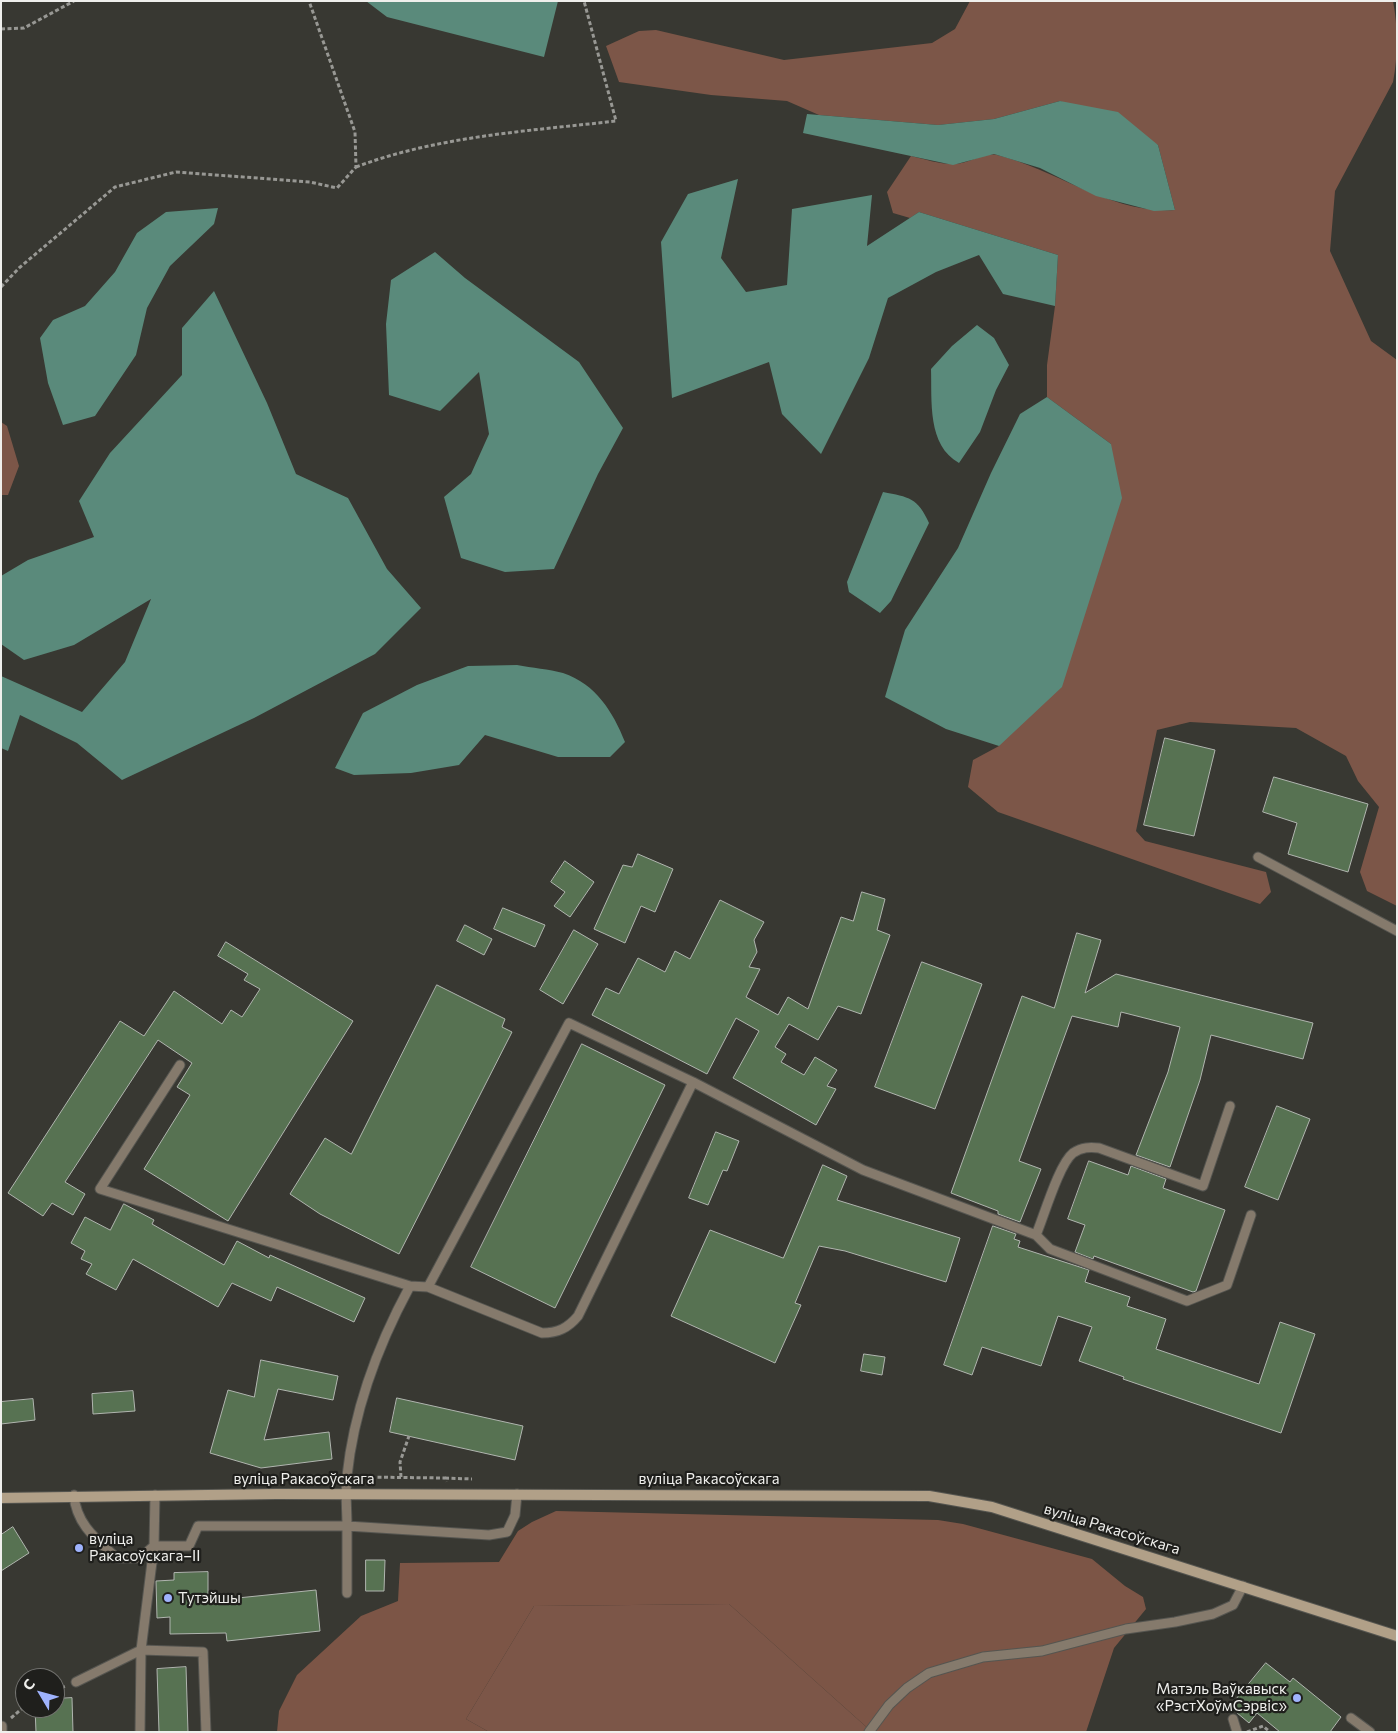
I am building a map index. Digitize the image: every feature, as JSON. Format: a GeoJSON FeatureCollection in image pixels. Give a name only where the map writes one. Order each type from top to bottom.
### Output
{"type":"FeatureCollection","features":[{"type":"Feature","properties":{"kind":"street","name":"вуліца Ракасоўскага"},"geometry":{"type":"LineString","coordinates":[[1,1498],[74,1495],[347,1494],[928,1496],[992,1507],[1397,1636]]}},
{"type":"Feature","properties":{"kind":"lane"},"geometry":{"type":"LineString","coordinates":[[1258,857],[1397,931]]}},
{"type":"Feature","properties":{"kind":"lane"},"geometry":{"type":"LineString","coordinates":[[428,1287],[569,1022],[694,1082],[863,1170],[1036,1235],[1050,1249],[1187,1301],[1227,1285],[1252,1215]]}},
{"type":"Feature","properties":{"kind":"lane"},"geometry":{"type":"LineString","coordinates":[[180,1065],[100,1189],[410,1286],[428,1287],[542,1333],[559,1332],[569,1326],[578,1316],[694,1082]]}},
{"type":"Feature","properties":{"kind":"lane"},"geometry":{"type":"LineString","coordinates":[[1036,1235],[1063,1165],[1075,1151],[1087,1147],[1100,1148],[1203,1186],[1230,1106]]}},
{"type":"Feature","properties":{"kind":"lane"},"geometry":{"type":"LineString","coordinates":[[347,1593],[347,1477],[354,1440],[370,1376],[386,1329],[410,1286]]}},
{"type":"Feature","properties":{"kind":"lane"},"geometry":{"type":"LineString","coordinates":[[74,1495],[75,1508],[83,1524],[116,1558],[140,1558],[154,1546],[188,1546],[198,1526],[347,1526],[489,1534],[507,1532],[515,1515],[517,1494]]}},
{"type":"Feature","properties":{"kind":"lane"},"geometry":{"type":"LineString","coordinates":[[140,1732],[141,1650],[154,1546],[155,1495]]}},
{"type":"Feature","properties":{"kind":"lane"},"geometry":{"type":"LineString","coordinates":[[869,1732],[889,1705],[907,1688],[929,1673],[983,1657],[1042,1651],[1126,1629],[1213,1614],[1233,1605],[1243,1586]]}},
{"type":"Feature","properties":{"kind":"lane"},"geometry":{"type":"LineString","coordinates":[[76,1682],[141,1650],[203,1652],[206,1732]]}},
{"type":"Feature","properties":{"kind":"lane"},"geometry":{"type":"LineString","coordinates":[[1352,1718],[1370,1732]]}},
{"type":"Feature","properties":{"kind":"lane"},"geometry":{"type":"LineString","coordinates":[[1233,1719],[1237,1732]]}},
{"type":"Feature","properties":{"kind":"lane"},"geometry":{"type":"LineString","coordinates":[[2,1726],[2,1732]]}},
{"type":"Feature","properties":{"kind":"path"},"geometry":{"type":"LineString","coordinates":[[1,28],[24,28],[74,1]]}},
{"type":"Feature","properties":{"kind":"path"},"geometry":{"type":"LineString","coordinates":[[309,1],[355,132],[356,168]]}},
{"type":"Feature","properties":{"kind":"path"},"geometry":{"type":"LineString","coordinates":[[1,287],[19,268],[115,187],[176,172],[310,182],[337,188],[356,168],[391,154],[482,137],[616,121],[584,1]]}},
{"type":"Feature","properties":{"kind":"path"},"geometry":{"type":"LineString","coordinates":[[401,1477],[400,1462],[409,1436]]}},
{"type":"Feature","properties":{"kind":"path"},"geometry":{"type":"LineString","coordinates":[[2,1726],[15,1715]]}},
{"type":"Feature","properties":{"kind":"path"},"geometry":{"type":"LineString","coordinates":[[1247,1732],[1263,1726],[1270,1732]]}},
{"type":"Feature","properties":{"kind":"shaded area"},"geometry":{"type":"Polygon","coordinates":[[[366,1],[558,1],[544,57],[387,17],[366,1]]]}},
{"type":"Feature","properties":{"kind":"shaded area"},"geometry":{"type":"Polygon","coordinates":[[[970,1],[1393,1],[1397,42],[1393,82],[1335,191],[1330,251],[1371,341],[1397,360],[1397,906],[1367,891],[1360,872],[1379,807],[1358,781],[1346,756],[1296,728],[1190,722],[1157,730],[1136,831],[1145,841],[1266,872],[1271,892],[1260,904],[998,812],[968,787],[973,760],[999,746],[1111,444],[1047,397],[1047,365],[1055,306],[1058,255],[919,212],[910,218],[893,213],[887,192],[911,156],[937,162],[958,164],[986,155],[997,155],[1041,170],[1084,190],[1128,205],[1151,209],[1175,210],[1158,145],[1060,101],[994,119],[938,125],[819,115],[787,101],[711,95],[619,82],[606,46],[639,31],[656,30],[784,60],[932,43],[955,29],[970,1]]]}},
{"type":"Feature","properties":{"kind":"shaded area"},"geometry":{"type":"Polygon","coordinates":[[[1060,101],[1118,112],[1158,145],[1175,210],[1154,211],[1096,196],[1040,168],[994,154],[953,165],[803,133],[807,114],[938,125],[994,119],[1060,101]]]}},
{"type":"Feature","properties":{"kind":"shaded area"},"geometry":{"type":"Polygon","coordinates":[[[738,179],[721,258],[746,292],[787,285],[792,209],[872,195],[867,246],[919,212],[1058,255],[1055,306],[1003,294],[979,255],[936,272],[888,298],[869,358],[821,454],[782,414],[769,362],[672,398],[661,242],[688,194],[738,179]]]}},
{"type":"Feature","properties":{"kind":"shaded area"},"geometry":{"type":"Polygon","coordinates":[[[218,208],[214,224],[170,266],[147,308],[136,355],[95,416],[63,425],[48,383],[40,338],[53,320],[85,306],[115,272],[137,233],[166,212],[218,208]]]}},
{"type":"Feature","properties":{"kind":"shaded area"},"geometry":{"type":"Polygon","coordinates":[[[435,252],[465,278],[579,362],[623,428],[598,474],[554,569],[505,572],[461,558],[444,497],[471,474],[489,434],[479,372],[440,411],[389,395],[386,324],[391,280],[435,252]]]}},
{"type":"Feature","properties":{"kind":"shaded area"},"geometry":{"type":"Polygon","coordinates":[[[214,291],[267,403],[296,474],[348,498],[387,569],[421,608],[375,654],[254,718],[122,780],[77,743],[20,715],[8,751],[1,748],[1,676],[82,712],[125,662],[151,599],[74,645],[24,660],[1,644],[1,576],[28,560],[94,537],[79,501],[110,453],[182,375],[182,328],[214,291]]]}},
{"type":"Feature","properties":{"kind":"shaded area"},"geometry":{"type":"Polygon","coordinates":[[[977,325],[994,338],[1009,365],[996,390],[980,432],[959,463],[941,445],[936,434],[932,408],[931,369],[952,346],[977,325]]]}},
{"type":"Feature","properties":{"kind":"shaded area"},"geometry":{"type":"Polygon","coordinates":[[[1047,397],[1111,444],[1122,498],[1062,687],[999,746],[946,729],[885,697],[905,630],[958,548],[991,473],[1020,414],[1047,397]]]}},
{"type":"Feature","properties":{"kind":"shaded area"},"geometry":{"type":"Polygon","coordinates":[[[1,422],[7,426],[19,466],[8,495],[1,495],[1,422]]]}},
{"type":"Feature","properties":{"kind":"shaded area"},"geometry":{"type":"Polygon","coordinates":[[[883,492],[900,495],[912,500],[921,508],[929,523],[891,601],[880,613],[849,592],[847,582],[883,492]]]}},
{"type":"Feature","properties":{"kind":"shaded area"},"geometry":{"type":"Polygon","coordinates":[[[517,665],[563,673],[585,684],[602,700],[609,710],[625,742],[610,757],[558,757],[485,735],[459,765],[411,773],[354,775],[335,768],[363,713],[417,685],[468,666],[517,665]]]}},
{"type":"Feature","properties":{"kind":"shaded area"},"geometry":{"type":"Polygon","coordinates":[[[556,1511],[938,1520],[963,1524],[1092,1559],[1125,1586],[1143,1597],[1146,1609],[1114,1648],[1086,1732],[872,1732],[729,1604],[534,1606],[466,1719],[489,1732],[277,1732],[279,1711],[297,1675],[361,1616],[398,1601],[400,1563],[499,1562],[518,1531],[556,1511]]]}},
{"type":"Feature","properties":{"kind":"shaded area"},"geometry":{"type":"Polygon","coordinates":[[[729,1604],[872,1732],[489,1732],[466,1719],[534,1606],[729,1604]]]}},
{"type":"Feature","properties":{"kind":"building"},"geometry":{"type":"Polygon","coordinates":[[[1165,738],[1215,750],[1194,836],[1144,825],[1165,738]]]}},
{"type":"Feature","properties":{"kind":"building"},"geometry":{"type":"Polygon","coordinates":[[[1274,777],[1368,804],[1348,872],[1288,854],[1297,823],[1263,812],[1274,777]]]}},
{"type":"Feature","properties":{"kind":"building"},"geometry":{"type":"Polygon","coordinates":[[[638,854],[673,869],[655,912],[641,906],[625,943],[594,929],[623,865],[632,867],[638,854]]]}},
{"type":"Feature","properties":{"kind":"building"},"geometry":{"type":"Polygon","coordinates":[[[565,861],[594,882],[570,917],[554,906],[565,892],[551,882],[565,861]]]}},
{"type":"Feature","properties":{"kind":"building"},"geometry":{"type":"Polygon","coordinates":[[[862,892],[885,899],[877,930],[890,935],[861,1014],[838,1006],[818,1040],[789,1024],[775,1047],[786,1054],[781,1062],[804,1075],[815,1057],[837,1070],[827,1086],[836,1089],[816,1125],[733,1078],[759,1031],[736,1018],[707,1074],[592,1015],[606,988],[619,994],[638,958],[665,972],[675,951],[690,959],[720,900],[764,922],[754,940],[757,952],[749,967],[760,969],[746,997],[778,1015],[788,997],[808,1009],[841,917],[853,921],[862,892]]]}},
{"type":"Feature","properties":{"kind":"building"},"geometry":{"type":"Polygon","coordinates":[[[503,908],[545,925],[535,947],[494,929],[503,908]]]}},
{"type":"Feature","properties":{"kind":"building"},"geometry":{"type":"Polygon","coordinates":[[[465,925],[492,939],[484,955],[457,941],[465,925]]]}},
{"type":"Feature","properties":{"kind":"building"},"geometry":{"type":"Polygon","coordinates":[[[574,930],[598,944],[563,1004],[540,990],[574,930]]]}},
{"type":"Feature","properties":{"kind":"building"},"geometry":{"type":"Polygon","coordinates":[[[1077,933],[1101,940],[1085,993],[1116,974],[1313,1023],[1303,1059],[1211,1035],[1200,1080],[1170,1167],[1136,1155],[1168,1072],[1180,1027],[1121,1012],[1118,1027],[1072,1016],[1019,1161],[1041,1169],[1020,1222],[998,1214],[998,1211],[951,1193],[1022,996],[1054,1008],[1077,933]]]}},
{"type":"Feature","properties":{"kind":"building"},"geometry":{"type":"Polygon","coordinates":[[[226,942],[353,1021],[228,1221],[144,1169],[190,1095],[177,1087],[192,1063],[158,1040],[65,1182],[85,1194],[73,1215],[52,1203],[43,1216],[8,1193],[120,1021],[144,1036],[174,991],[222,1024],[231,1010],[242,1017],[260,989],[244,980],[248,974],[218,956],[226,942]]]}},
{"type":"Feature","properties":{"kind":"building"},"geometry":{"type":"Polygon","coordinates":[[[922,962],[982,984],[935,1109],[875,1087],[922,962]]]}},
{"type":"Feature","properties":{"kind":"building"},"geometry":{"type":"Polygon","coordinates":[[[437,985],[505,1019],[502,1027],[512,1032],[399,1254],[320,1214],[290,1194],[325,1138],[351,1154],[437,985]]]}},
{"type":"Feature","properties":{"kind":"building"},"geometry":{"type":"Polygon","coordinates":[[[582,1044],[665,1085],[555,1308],[471,1267],[582,1044]]]}},
{"type":"Feature","properties":{"kind":"building"},"geometry":{"type":"Polygon","coordinates":[[[1277,1106],[1310,1119],[1278,1200],[1245,1187],[1277,1106]]]}},
{"type":"Feature","properties":{"kind":"building"},"geometry":{"type":"Polygon","coordinates":[[[716,1132],[739,1141],[727,1171],[723,1170],[708,1205],[689,1198],[716,1132]]]}},
{"type":"Feature","properties":{"kind":"building"},"geometry":{"type":"Polygon","coordinates":[[[1089,1161],[1128,1175],[1131,1166],[1166,1179],[1163,1188],[1225,1210],[1196,1291],[1193,1292],[1094,1256],[1093,1259],[1075,1252],[1085,1225],[1068,1219],[1089,1161]]]}},
{"type":"Feature","properties":{"kind":"building"},"geometry":{"type":"Polygon","coordinates":[[[823,1165],[847,1176],[837,1200],[960,1238],[946,1282],[845,1251],[819,1246],[795,1303],[801,1305],[775,1363],[671,1316],[710,1230],[783,1258],[823,1165]]]}},
{"type":"Feature","properties":{"kind":"building"},"geometry":{"type":"Polygon","coordinates":[[[124,1204],[154,1220],[152,1224],[224,1265],[237,1241],[269,1258],[270,1255],[365,1298],[354,1322],[277,1287],[271,1301],[232,1283],[218,1307],[133,1259],[116,1290],[86,1274],[92,1264],[81,1259],[85,1251],[71,1243],[85,1217],[110,1230],[124,1204]]]}},
{"type":"Feature","properties":{"kind":"building"},"geometry":{"type":"Polygon","coordinates":[[[993,1226],[1016,1234],[1014,1239],[1020,1241],[1018,1247],[1089,1270],[1085,1282],[1130,1297],[1127,1306],[1166,1319],[1156,1349],[1259,1384],[1280,1322],[1315,1334],[1281,1433],[1123,1379],[1124,1377],[1079,1361],[1092,1327],[1058,1316],[1041,1366],[982,1347],[972,1375],[944,1365],[993,1226]]]}},
{"type":"Feature","properties":{"kind":"building"},"geometry":{"type":"Polygon","coordinates":[[[864,1354],[885,1357],[882,1375],[861,1371],[864,1354]]]}},
{"type":"Feature","properties":{"kind":"building"},"geometry":{"type":"Polygon","coordinates":[[[261,1360],[338,1376],[333,1400],[278,1389],[264,1440],[329,1432],[332,1459],[261,1468],[210,1453],[228,1390],[254,1397],[261,1360]]]}},
{"type":"Feature","properties":{"kind":"building"},"geometry":{"type":"Polygon","coordinates":[[[133,1391],[135,1411],[93,1414],[92,1394],[133,1391]]]}},
{"type":"Feature","properties":{"kind":"building"},"geometry":{"type":"Polygon","coordinates":[[[397,1398],[523,1426],[515,1460],[390,1432],[397,1398]]]}},
{"type":"Feature","properties":{"kind":"building"},"geometry":{"type":"Polygon","coordinates":[[[33,1399],[35,1420],[1,1424],[1,1402],[33,1399]]]}},
{"type":"Feature","properties":{"kind":"building"},"geometry":{"type":"Polygon","coordinates":[[[13,1527],[29,1553],[1,1571],[1,1535],[13,1527]]]}},
{"type":"Feature","properties":{"kind":"building"},"geometry":{"type":"Polygon","coordinates":[[[366,1560],[385,1560],[384,1591],[366,1591],[366,1560]]]}},
{"type":"Feature","properties":{"kind":"building"},"geometry":{"type":"Polygon","coordinates":[[[208,1572],[208,1601],[316,1590],[320,1631],[227,1641],[226,1633],[170,1634],[170,1617],[157,1618],[156,1581],[174,1580],[174,1573],[208,1572]]]}},
{"type":"Feature","properties":{"kind":"building"},"geometry":{"type":"Polygon","coordinates":[[[1266,1663],[1290,1682],[1293,1678],[1341,1717],[1330,1732],[1280,1732],[1257,1713],[1249,1723],[1230,1707],[1266,1663]]]}},
{"type":"Feature","properties":{"kind":"building"},"geometry":{"type":"Polygon","coordinates":[[[186,1667],[188,1732],[159,1732],[157,1669],[186,1667]]]}},
{"type":"Feature","properties":{"kind":"building"},"geometry":{"type":"Polygon","coordinates":[[[65,1698],[72,1698],[73,1732],[36,1732],[35,1718],[65,1718],[65,1698]]]}},
{"type":"Feature","properties":{"kind":"place","name":"вуліца Ракасоўскага–II"},"geometry":{"type":"Point","coordinates":[79,1548]}},
{"type":"Feature","properties":{"kind":"place","name":"Тутэйшы"},"geometry":{"type":"Point","coordinates":[168,1598]}},
{"type":"Feature","properties":{"kind":"place","name":"Матэль Ваўкавыск «РэстХоўмСэрвіс»"},"geometry":{"type":"Point","coordinates":[1297,1698]}}]}
